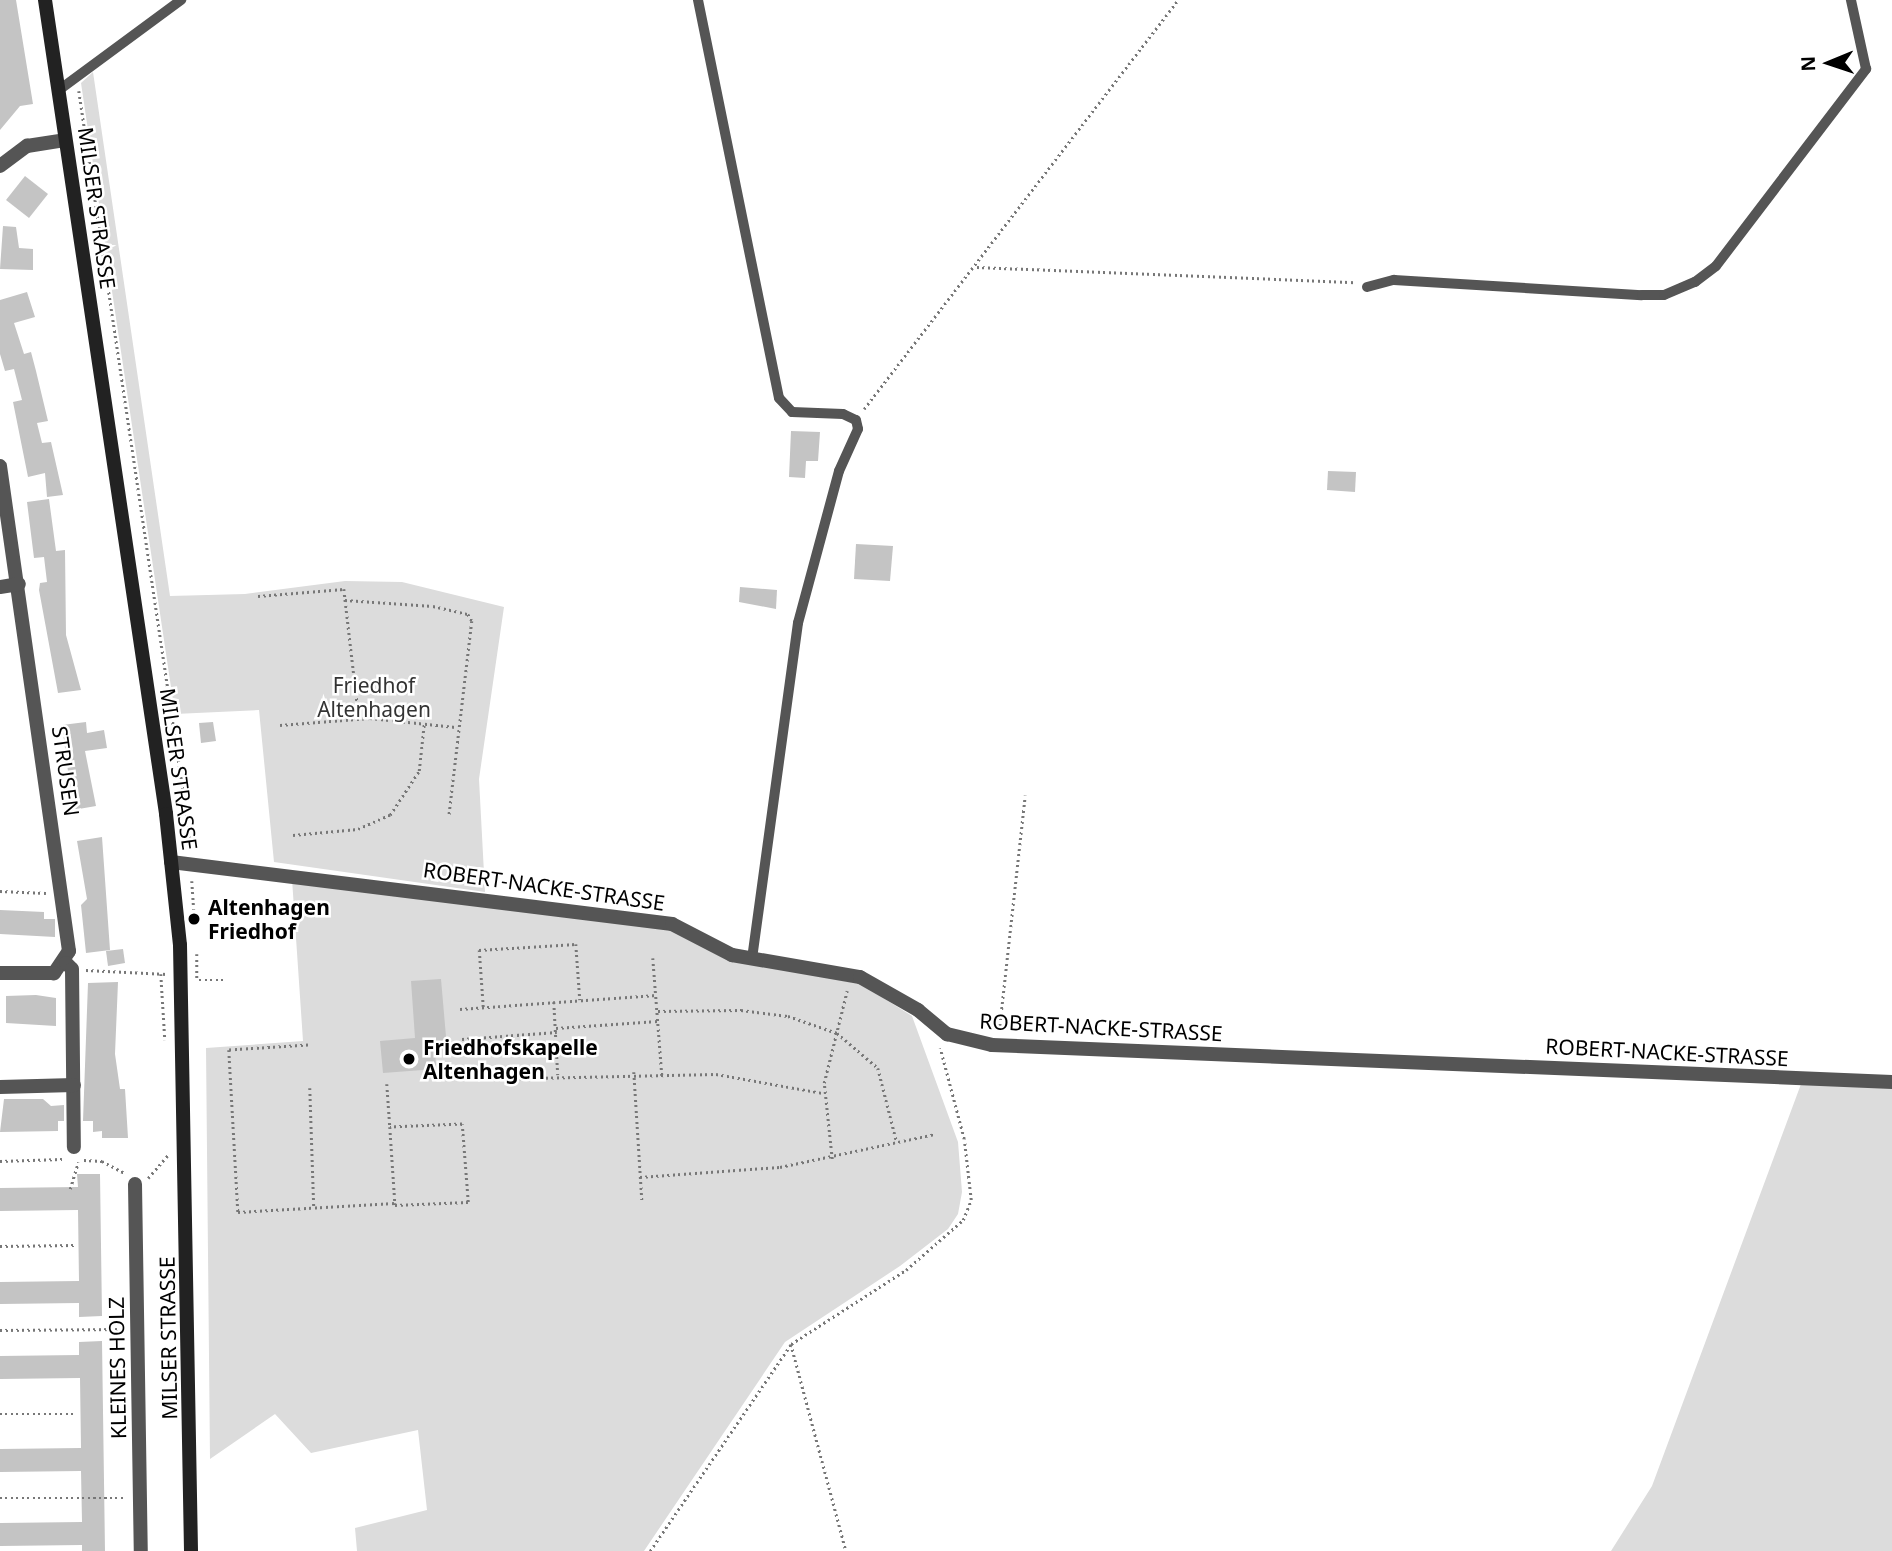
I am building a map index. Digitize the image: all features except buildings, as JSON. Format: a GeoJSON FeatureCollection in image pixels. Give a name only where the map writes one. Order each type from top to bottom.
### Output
{"type":"FeatureCollection","features":[{"type":"Feature","properties":{"kind":"main road","name":"MILSER STRASSE"},"geometry":{"type":"LineString","coordinates":[[45,0],[171,862],[182,976],[191,1551]]}},
{"type":"Feature","properties":{"kind":"street"},"geometry":{"type":"LineString","coordinates":[[0,166],[27,146],[65,140]]}},
{"type":"Feature","properties":{"kind":"street","name":"STRUSEN"},"geometry":{"type":"LineString","coordinates":[[0,466],[62,893],[69,966],[74,1147]]}},
{"type":"Feature","properties":{"kind":"street"},"geometry":{"type":"LineString","coordinates":[[0,587],[19,584]]}},
{"type":"Feature","properties":{"kind":"street","name":"ROBERT-NACKE-STRASSE"},"geometry":{"type":"LineString","coordinates":[[171,862],[192,861],[672,924],[717,949],[752,959],[850,975],[872,982],[947,1034],[998,1045],[1892,1082]]}},
{"type":"Feature","properties":{"kind":"street"},"geometry":{"type":"LineString","coordinates":[[0,973],[54,973],[69,966]]}},
{"type":"Feature","properties":{"kind":"street"},"geometry":{"type":"LineString","coordinates":[[0,1087],[74,1086]]}},
{"type":"Feature","properties":{"kind":"street","name":"KLEINES HOLZ"},"geometry":{"type":"LineString","coordinates":[[135,1184],[141,1551]]}},
{"type":"Feature","properties":{"kind":"lane"},"geometry":{"type":"LineString","coordinates":[[58,90],[181,0]]}},
{"type":"Feature","properties":{"kind":"lane"},"geometry":{"type":"LineString","coordinates":[[698,0],[779,398],[792,412],[856,420],[858,429],[839,471],[798,623],[752,959]]}},
{"type":"Feature","properties":{"kind":"lane"},"geometry":{"type":"LineString","coordinates":[[1367,287],[1394,280],[1664,295],[1695,282],[1716,266],[1866,69],[1852,0]]}},
{"type":"Feature","properties":{"kind":"path"},"geometry":{"type":"LineString","coordinates":[[856,420],[977,267],[1178,0]]}},
{"type":"Feature","properties":{"kind":"path"},"geometry":{"type":"LineString","coordinates":[[77,76],[192,861],[195,929]]}},
{"type":"Feature","properties":{"kind":"path"},"geometry":{"type":"LineString","coordinates":[[977,267],[1363,282],[1367,287]]}},
{"type":"Feature","properties":{"kind":"path"},"geometry":{"type":"LineString","coordinates":[[258,596],[344,589],[359,718]]}},
{"type":"Feature","properties":{"kind":"path"},"geometry":{"type":"LineString","coordinates":[[345,600],[407,602],[468,614],[472,621],[456,727],[449,816]]}},
{"type":"Feature","properties":{"kind":"path"},"geometry":{"type":"LineString","coordinates":[[280,725],[359,718],[456,727]]}},
{"type":"Feature","properties":{"kind":"path"},"geometry":{"type":"LineString","coordinates":[[293,835],[358,829],[390,815],[419,771],[424,724]]}},
{"type":"Feature","properties":{"kind":"path"},"geometry":{"type":"LineString","coordinates":[[998,1045],[1025,795]]}},
{"type":"Feature","properties":{"kind":"path"},"geometry":{"type":"LineString","coordinates":[[0,891],[62,893]]}},
{"type":"Feature","properties":{"kind":"path"},"geometry":{"type":"LineString","coordinates":[[196,942],[199,981]]}},
{"type":"Feature","properties":{"kind":"path"},"geometry":{"type":"LineString","coordinates":[[483,1007],[479,950],[576,944],[580,1000]]}},
{"type":"Feature","properties":{"kind":"path"},"geometry":{"type":"LineString","coordinates":[[653,958],[662,1076]]}},
{"type":"Feature","properties":{"kind":"path"},"geometry":{"type":"LineString","coordinates":[[69,966],[161,974],[165,1049]]}},
{"type":"Feature","properties":{"kind":"path"},"geometry":{"type":"LineString","coordinates":[[832,1159],[823,1093],[850,975]]}},
{"type":"Feature","properties":{"kind":"path"},"geometry":{"type":"LineString","coordinates":[[182,976],[199,981],[227,979]]}},
{"type":"Feature","properties":{"kind":"path"},"geometry":{"type":"LineString","coordinates":[[460,1009],[657,995]]}},
{"type":"Feature","properties":{"kind":"path"},"geometry":{"type":"LineString","coordinates":[[554,1002],[558,1075]]}},
{"type":"Feature","properties":{"kind":"path"},"geometry":{"type":"LineString","coordinates":[[658,1011],[741,1010],[788,1016],[837,1032],[878,1068],[897,1143]]}},
{"type":"Feature","properties":{"kind":"path"},"geometry":{"type":"LineString","coordinates":[[462,1039],[658,1021]]}},
{"type":"Feature","properties":{"kind":"path"},"geometry":{"type":"LineString","coordinates":[[650,1551],[791,1345],[906,1270],[963,1220],[971,1200],[964,1139],[939,1051],[947,1034]]}},
{"type":"Feature","properties":{"kind":"path"},"geometry":{"type":"LineString","coordinates":[[308,1045],[229,1050],[238,1212],[395,1203],[468,1202],[462,1124],[390,1127]]}},
{"type":"Feature","properties":{"kind":"path"},"geometry":{"type":"LineString","coordinates":[[491,1079],[634,1072],[662,1076],[716,1074],[823,1093]]}},
{"type":"Feature","properties":{"kind":"path"},"geometry":{"type":"LineString","coordinates":[[634,1072],[642,1200]]}},
{"type":"Feature","properties":{"kind":"path"},"geometry":{"type":"LineString","coordinates":[[387,1084],[395,1203]]}},
{"type":"Feature","properties":{"kind":"path"},"geometry":{"type":"LineString","coordinates":[[310,1088],[314,1208]]}},
{"type":"Feature","properties":{"kind":"path"},"geometry":{"type":"LineString","coordinates":[[640,1177],[832,1159],[935,1134]]}},
{"type":"Feature","properties":{"kind":"path"},"geometry":{"type":"LineString","coordinates":[[70,1189],[72,1168],[81,1160],[109,1164],[135,1184],[164,1166],[169,1140]]}},
{"type":"Feature","properties":{"kind":"path"},"geometry":{"type":"LineString","coordinates":[[0,1161],[61,1160],[74,1147]]}},
{"type":"Feature","properties":{"kind":"path"},"geometry":{"type":"LineString","coordinates":[[0,1246],[74,1245]]}},
{"type":"Feature","properties":{"kind":"path"},"geometry":{"type":"LineString","coordinates":[[0,1330],[137,1329]]}},
{"type":"Feature","properties":{"kind":"path"},"geometry":{"type":"LineString","coordinates":[[791,1345],[846,1551]]}},
{"type":"Feature","properties":{"kind":"path"},"geometry":{"type":"LineString","coordinates":[[0,1414],[74,1414]]}},
{"type":"Feature","properties":{"kind":"path"},"geometry":{"type":"LineString","coordinates":[[0,1498],[140,1497]]}},
{"type":"Feature","properties":{"kind":"green space","name":"Friedhof Altenhagen"},"geometry":{"type":"Polygon","coordinates":[[[93,72],[170,596],[245,594],[345,581],[402,582],[504,607],[479,779],[485,892],[274,862],[259,710],[175,714],[81,83],[93,72]]]}},
{"type":"Feature","properties":{"kind":"green space"},"geometry":{"type":"Polygon","coordinates":[[[292,879],[675,931],[723,958],[861,984],[912,1016],[958,1142],[962,1192],[958,1214],[948,1229],[900,1266],[785,1342],[644,1551],[357,1551],[355,1528],[427,1510],[418,1430],[311,1453],[275,1414],[210,1459],[206,1048],[303,1041],[292,879]]]}},
{"type":"Feature","properties":{"kind":"green space"},"geometry":{"type":"Polygon","coordinates":[[[1801,1084],[1892,1088],[1892,1551],[1611,1551],[1652,1486],[1801,1084]]]}},
{"type":"Feature","properties":{"kind":"place","name":"Altenhagen Friedhof"},"geometry":{"type":"Point","coordinates":[194,919]}},
{"type":"Feature","properties":{"kind":"place","name":"Friedhofskapelle Altenhagen"},"geometry":{"type":"Point","coordinates":[409,1059]}}]}
